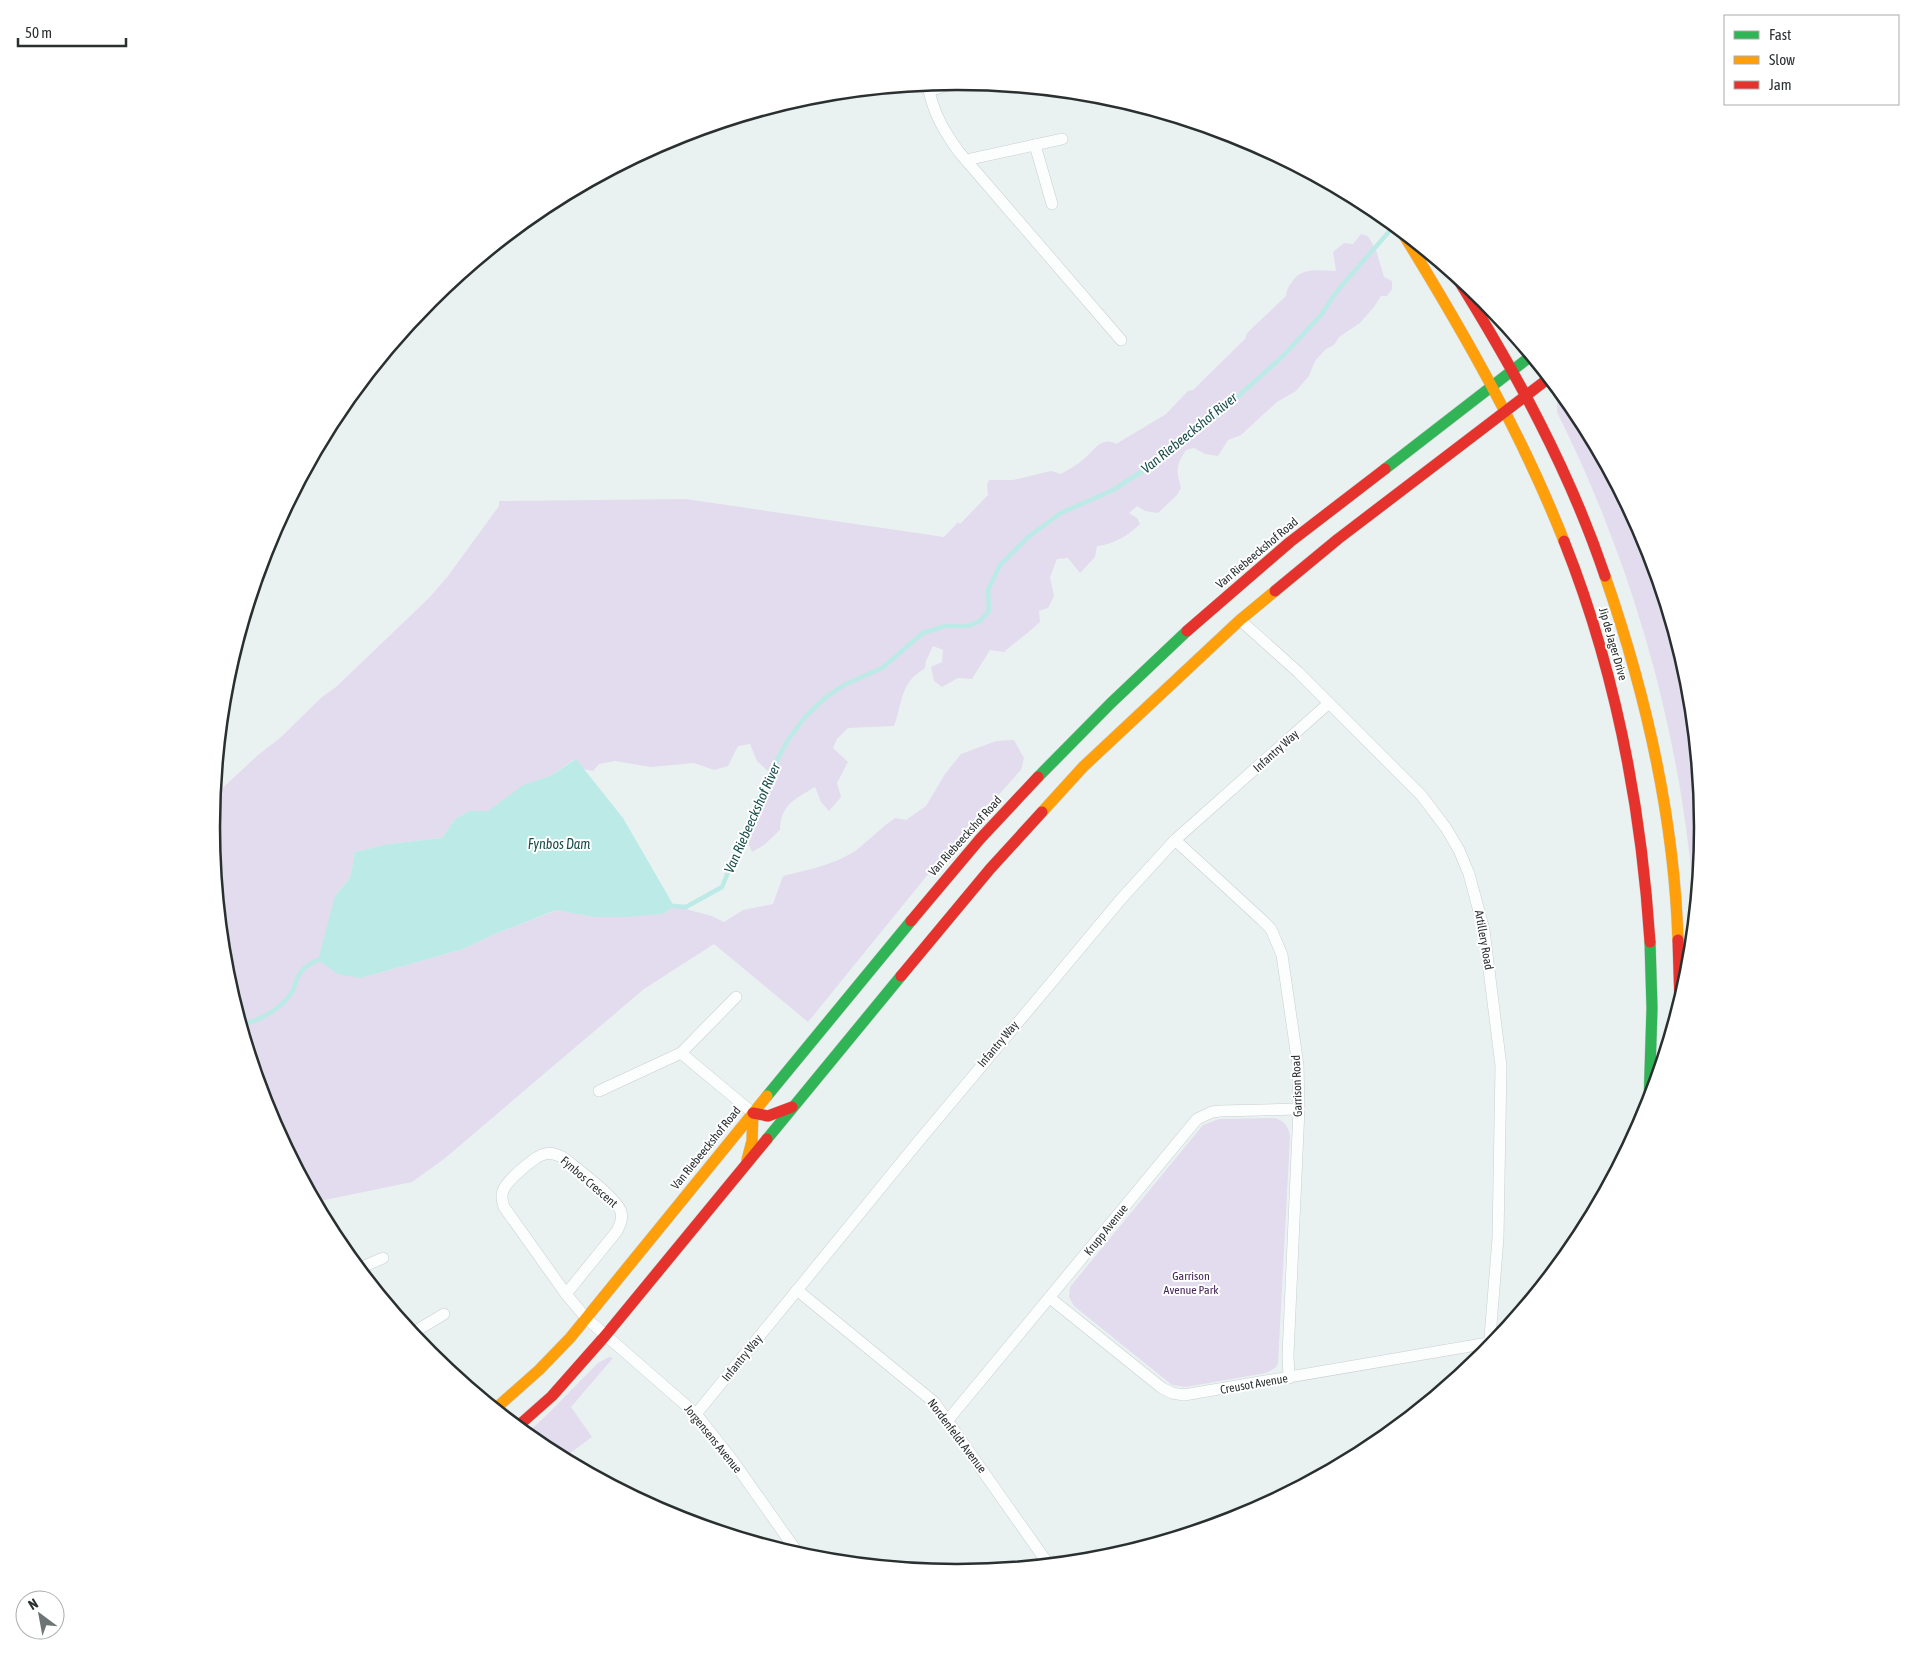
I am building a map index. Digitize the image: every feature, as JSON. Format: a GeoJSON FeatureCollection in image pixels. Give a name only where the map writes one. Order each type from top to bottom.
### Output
{"type":"FeatureCollection","features":[{"type":"Feature","properties":{"kind":"street"},"geometry":{"type":"LineString","coordinates":[[929,91],[933,109],[940,125],[966,160],[1121,340]]}},
{"type":"Feature","properties":{"kind":"street"},"geometry":{"type":"LineString","coordinates":[[966,160],[1062,139]]}},
{"type":"Feature","properties":{"kind":"street"},"geometry":{"type":"LineString","coordinates":[[1035,145],[1052,204]]}},
{"type":"Feature","properties":{"kind":"street","name":"Jip de Jager Drive"},"geometry":{"type":"LineString","coordinates":[[1412,247],[1492,386],[1545,493],[1583,592],[1603,655],[1626,749],[1641,835],[1650,923],[1652,1030],[1650,1078]]}},
{"type":"Feature","properties":{"kind":"street","name":"Jip de Jager Drive"},"geometry":{"type":"LineString","coordinates":[[1469,298],[1513,369],[1557,456],[1594,540],[1624,629],[1640,687],[1655,754],[1672,853],[1679,976]]}},
{"type":"Feature","properties":{"kind":"street","name":"Van Riebeeckshof Road"},"geometry":{"type":"LineString","coordinates":[[499,1405],[539,1370],[586,1318],[877,960],[952,871],[1027,788],[1111,703],[1184,634],[1296,537],[1526,360]]}},
{"type":"Feature","properties":{"kind":"street"},"geometry":{"type":"LineString","coordinates":[[522,1423],[552,1396],[606,1336],[945,922],[1052,800],[1100,751],[1240,620],[1338,539],[1544,382]]}},
{"type":"Feature","properties":{"kind":"street","name":"Artillery Road"},"geometry":{"type":"LineString","coordinates":[[1240,620],[1330,703],[1401,773],[1434,810],[1459,850],[1476,896],[1484,930],[1496,1018],[1500,1066],[1498,1238],[1489,1337]]}},
{"type":"Feature","properties":{"kind":"street","name":"Infantry Way"},"geometry":{"type":"LineString","coordinates":[[696,1414],[1038,997],[1122,898],[1175,840],[1330,703]]}},
{"type":"Feature","properties":{"kind":"street","name":"Garrison Road"},"geometry":{"type":"LineString","coordinates":[[1175,840],[1271,929],[1282,955],[1298,1065],[1299,1109],[1288,1355],[1289,1378]]}},
{"type":"Feature","properties":{"kind":"street"},"geometry":{"type":"LineString","coordinates":[[599,1091],[681,1052],[736,997]]}},
{"type":"Feature","properties":{"kind":"street"},"geometry":{"type":"LineString","coordinates":[[681,1052],[760,1117],[793,1107]]}},
{"type":"Feature","properties":{"kind":"street","name":"Krupp Avenue"},"geometry":{"type":"LineString","coordinates":[[948,1420],[1197,1119],[1212,1112],[1220,1111],[1299,1109]]}},
{"type":"Feature","properties":{"kind":"street"},"geometry":{"type":"LineString","coordinates":[[743,1168],[748,1160],[752,1142],[753,1113]]}},
{"type":"Feature","properties":{"kind":"street","name":"Fynbos Crescent"},"geometry":{"type":"LineString","coordinates":[[566,1294],[617,1231],[622,1218],[621,1212],[613,1199],[564,1158],[555,1154],[545,1154],[536,1158],[506,1185],[503,1190],[502,1201],[504,1207],[566,1294],[586,1318]]}},
{"type":"Feature","properties":{"kind":"street"},"geometry":{"type":"LineString","coordinates":[[364,1264],[383,1258]]}},
{"type":"Feature","properties":{"kind":"street","name":"Nordenfeldt Avenue"},"geometry":{"type":"LineString","coordinates":[[797,1290],[934,1402],[1045,1560]]}},
{"type":"Feature","properties":{"kind":"street","name":"Creusot Avenue"},"geometry":{"type":"LineString","coordinates":[[1050,1298],[1162,1388],[1172,1393],[1184,1395],[1478,1348]]}},
{"type":"Feature","properties":{"kind":"street"},"geometry":{"type":"LineString","coordinates":[[418,1330],[444,1314]]}},
{"type":"Feature","properties":{"kind":"street","name":"Jorgensens Avenue"},"geometry":{"type":"LineString","coordinates":[[586,1318],[696,1414],[733,1461],[793,1546]]}},
{"type":"Feature","properties":{"kind":"green space"},"geometry":{"type":"Polygon","coordinates":[[[1361,234],[1368,236],[1376,250],[1384,277],[1392,281],[1392,289],[1387,296],[1381,296],[1360,323],[1339,337],[1334,345],[1326,349],[1315,361],[1309,376],[1296,391],[1277,402],[1241,435],[1228,440],[1218,456],[1205,454],[1194,448],[1186,450],[1178,468],[1181,488],[1177,495],[1158,513],[1145,511],[1137,506],[1129,513],[1137,518],[1140,524],[1120,539],[1097,546],[1095,557],[1080,573],[1068,558],[1057,559],[1050,577],[1054,596],[1048,608],[1039,611],[1040,622],[1004,652],[990,650],[972,679],[958,678],[942,687],[934,681],[931,667],[942,662],[943,650],[933,646],[925,668],[913,677],[907,686],[894,726],[848,728],[837,739],[833,748],[848,762],[837,783],[841,797],[829,811],[821,802],[815,787],[786,808],[780,830],[764,845],[752,852],[746,838],[759,796],[772,775],[757,761],[750,744],[738,746],[728,766],[714,770],[694,763],[651,767],[615,761],[599,764],[593,771],[583,769],[575,759],[550,776],[523,786],[488,811],[469,811],[455,819],[442,838],[388,844],[355,852],[350,878],[335,896],[361,978],[463,949],[495,934],[557,910],[594,917],[663,914],[674,906],[712,916],[724,922],[743,910],[773,904],[783,876],[822,866],[851,854],[895,818],[906,820],[926,806],[945,774],[961,754],[996,741],[1014,740],[1024,758],[1021,770],[934,867],[808,1022],[714,944],[644,989],[444,1159],[412,1182],[321,1201],[296,1154],[276,1110],[259,1065],[245,1018],[226,924],[219,828],[221,790],[258,755],[280,738],[322,697],[336,687],[429,598],[448,576],[499,506],[499,501],[686,499],[944,537],[958,522],[960,524],[988,495],[987,485],[989,480],[1013,480],[1051,471],[1061,474],[1081,461],[1098,445],[1106,442],[1116,444],[1166,414],[1188,391],[1193,390],[1245,339],[1247,333],[1286,296],[1288,287],[1298,275],[1308,271],[1336,271],[1333,252],[1344,243],[1353,244],[1361,234]]]}},
{"type":"Feature","properties":{"kind":"green space"},"geometry":{"type":"Polygon","coordinates":[[[1557,402],[1570,418],[1596,459],[1618,501],[1638,545],[1655,590],[1669,637],[1688,731],[1693,779],[1692,884],[1679,785],[1667,720],[1651,657],[1632,594],[1610,532],[1557,412],[1557,402]]]}},
{"type":"Feature","properties":{"kind":"green space","name":"Garrison Avenue Park"},"geometry":{"type":"Polygon","coordinates":[[[1274,1118],[1281,1120],[1288,1130],[1290,1137],[1278,1364],[1266,1373],[1186,1387],[1172,1385],[1074,1306],[1069,1297],[1070,1287],[1203,1125],[1219,1119],[1274,1118]]]}},
{"type":"Feature","properties":{"kind":"green space"},"geometry":{"type":"Polygon","coordinates":[[[609,1357],[613,1358],[571,1407],[592,1437],[569,1454],[531,1429],[598,1363],[609,1357]]]}},
{"type":"Feature","properties":{"kind":"water","name":"Fynbos Dam"},"geometry":{"type":"Polygon","coordinates":[[[576,759],[623,818],[674,906],[663,914],[624,917],[594,917],[556,910],[463,949],[361,978],[338,974],[318,960],[335,896],[350,878],[355,852],[388,844],[442,838],[455,819],[469,811],[488,811],[523,785],[550,776],[576,759]]]}},
{"type":"Feature","properties":{"kind":"waterway","name":"Van Riebeeckshof River"},"geometry":{"type":"LineString","coordinates":[[674,906],[686,907],[722,887],[765,782],[788,740],[805,717],[826,697],[844,685],[882,668],[923,633],[945,626],[968,626],[980,621],[989,611],[988,590],[1000,565],[1028,537],[1061,513],[1113,490],[1160,460],[1217,415],[1282,357],[1321,315],[1337,291],[1390,231]]}},
{"type":"Feature","properties":{"kind":"waterway","name":"Van Riebeeckshof River"},"geometry":{"type":"LineString","coordinates":[[246,1023],[262,1018],[280,1006],[292,993],[301,972],[318,960]]}},
{"type":"Feature","properties":{"kind":"traffic: fast"},"geometry":{"type":"LineString","coordinates":[[1385,469],[1526,360]]}},
{"type":"Feature","properties":{"kind":"traffic: fast"},"geometry":{"type":"LineString","coordinates":[[1038,777],[1111,703],[1187,631]]}},
{"type":"Feature","properties":{"kind":"traffic: fast"},"geometry":{"type":"LineString","coordinates":[[767,1096],[911,921]]}},
{"type":"Feature","properties":{"kind":"traffic: fast"},"geometry":{"type":"LineString","coordinates":[[1650,942],[1652,1008],[1650,1079]]}},
{"type":"Feature","properties":{"kind":"traffic: fast"},"geometry":{"type":"LineString","coordinates":[[767,1139],[901,976]]}},
{"type":"Feature","properties":{"kind":"traffic: slow"},"geometry":{"type":"LineString","coordinates":[[1410,245],[1469,345],[1510,421],[1564,541]]}},
{"type":"Feature","properties":{"kind":"traffic: slow"},"geometry":{"type":"LineString","coordinates":[[1605,576],[1633,665],[1655,755],[1671,847],[1678,940]]}},
{"type":"Feature","properties":{"kind":"traffic: slow"},"geometry":{"type":"LineString","coordinates":[[1042,812],[1083,767],[1240,620],[1275,591]]}},
{"type":"Feature","properties":{"kind":"traffic: slow"},"geometry":{"type":"LineString","coordinates":[[499,1405],[539,1370],[570,1338],[767,1096]]}},
{"type":"Feature","properties":{"kind":"traffic: slow"},"geometry":{"type":"LineString","coordinates":[[747,1160],[752,1141],[753,1113]]}},
{"type":"Feature","properties":{"kind":"traffic: jam"},"geometry":{"type":"LineString","coordinates":[[1469,297],[1520,384],[1558,459],[1591,536],[1605,576]]}},
{"type":"Feature","properties":{"kind":"traffic: jam"},"geometry":{"type":"LineString","coordinates":[[1275,591],[1338,539],[1544,382]]}},
{"type":"Feature","properties":{"kind":"traffic: jam"},"geometry":{"type":"LineString","coordinates":[[1187,631],[1290,542],[1385,469]]}},
{"type":"Feature","properties":{"kind":"traffic: jam"},"geometry":{"type":"LineString","coordinates":[[1564,541],[1598,638],[1623,738],[1640,839],[1650,942]]}},
{"type":"Feature","properties":{"kind":"traffic: jam"},"geometry":{"type":"LineString","coordinates":[[911,921],[980,839],[1038,777]]}},
{"type":"Feature","properties":{"kind":"traffic: jam"},"geometry":{"type":"LineString","coordinates":[[901,976],[990,869],[1042,812]]}},
{"type":"Feature","properties":{"kind":"traffic: jam"},"geometry":{"type":"LineString","coordinates":[[1678,940],[1679,975]]}},
{"type":"Feature","properties":{"kind":"traffic: jam"},"geometry":{"type":"LineString","coordinates":[[753,1113],[768,1116],[792,1107]]}},
{"type":"Feature","properties":{"kind":"traffic: jam"},"geometry":{"type":"LineString","coordinates":[[522,1423],[552,1396],[605,1336],[767,1139]]}}]}
